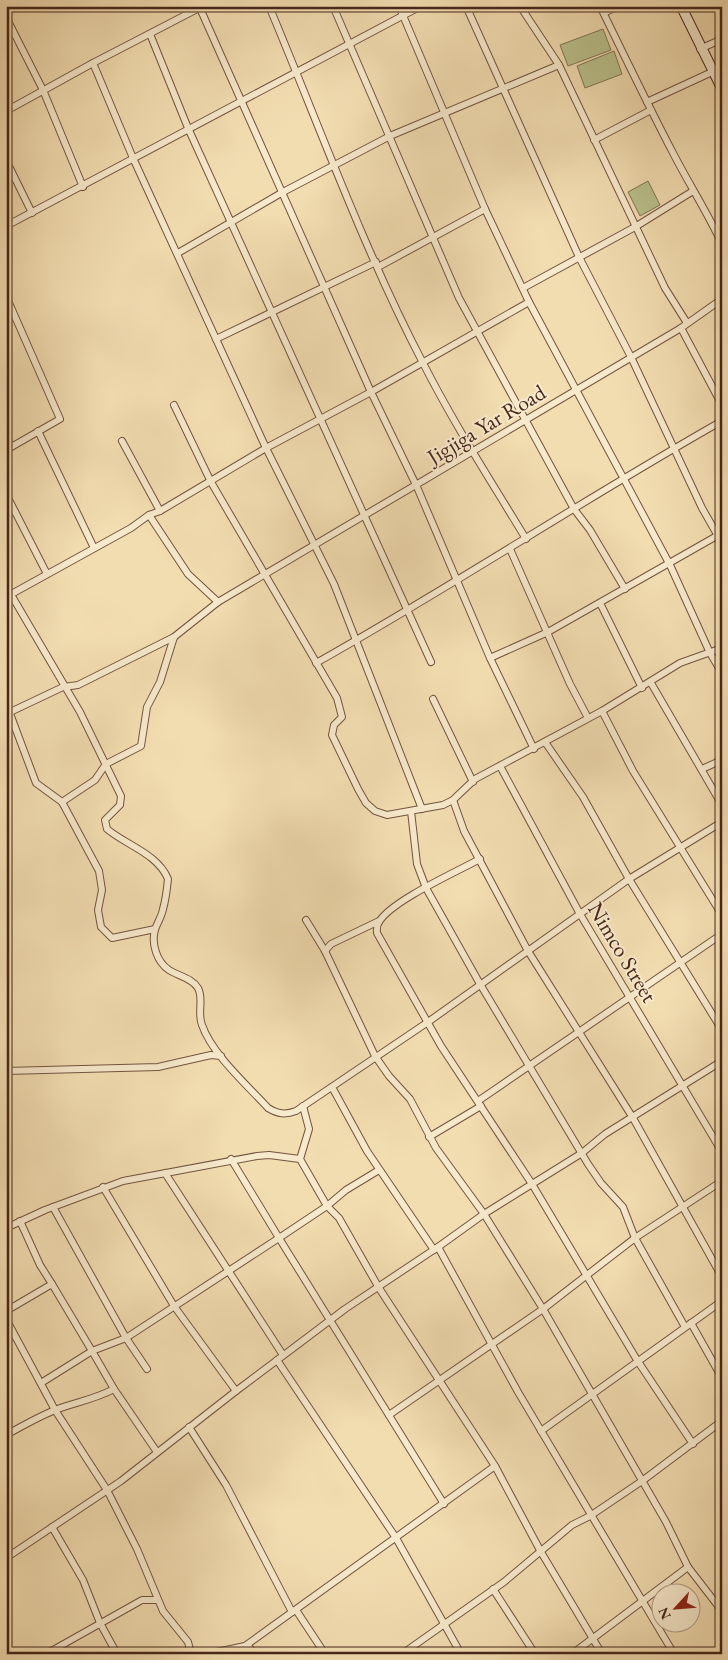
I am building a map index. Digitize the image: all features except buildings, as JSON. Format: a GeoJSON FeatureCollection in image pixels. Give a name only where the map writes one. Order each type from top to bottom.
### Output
{"type":"FeatureCollection","features":[{"type":"Feature","properties":{"kind":"street"},"geometry":{"type":"LineString","coordinates":[[268,6],[377,264],[422,363],[526,539]]}},
{"type":"Feature","properties":{"kind":"street"},"geometry":{"type":"LineString","coordinates":[[333,6],[476,332],[574,509],[590,530],[625,590]]}},
{"type":"Feature","properties":{"kind":"street"},"geometry":{"type":"LineString","coordinates":[[399,6],[485,209],[529,302],[670,565],[710,653],[722,673]]}},
{"type":"Feature","properties":{"kind":"street"},"geometry":{"type":"LineString","coordinates":[[6,226],[83,187],[188,128],[350,46],[421,6]]}},
{"type":"Feature","properties":{"kind":"street"},"geometry":{"type":"LineString","coordinates":[[466,6],[579,257],[631,357],[673,449],[720,534],[722,543]]}},
{"type":"Feature","properties":{"kind":"street"},"geometry":{"type":"LineString","coordinates":[[520,6],[559,65],[635,227],[722,405]]}},
{"type":"Feature","properties":{"kind":"street"},"geometry":{"type":"LineString","coordinates":[[600,6],[651,110],[693,191],[705,208],[722,244]]}},
{"type":"Feature","properties":{"kind":"street"},"geometry":{"type":"LineString","coordinates":[[604,13],[618,6]]}},
{"type":"Feature","properties":{"kind":"street"},"geometry":{"type":"LineString","coordinates":[[681,6],[700,49],[722,89]]}},
{"type":"Feature","properties":{"kind":"street"},"geometry":{"type":"LineString","coordinates":[[6,111],[200,7],[371,392],[417,486],[490,658],[534,749]]}},
{"type":"Feature","properties":{"kind":"street"},"geometry":{"type":"LineString","coordinates":[[6,17],[43,90],[83,187]]}},
{"type":"Feature","properties":{"kind":"street"},"geometry":{"type":"LineString","coordinates":[[150,34],[188,128],[431,662]]}},
{"type":"Feature","properties":{"kind":"street"},"geometry":{"type":"LineString","coordinates":[[700,49],[722,40]]}},
{"type":"Feature","properties":{"kind":"street"},"geometry":{"type":"LineString","coordinates":[[93,63],[133,158],[266,448],[316,545],[357,640],[422,809]]}},
{"type":"Feature","properties":{"kind":"street"},"geometry":{"type":"LineString","coordinates":[[178,253],[283,192],[390,136],[559,65]]}},
{"type":"Feature","properties":{"kind":"street"},"geometry":{"type":"LineString","coordinates":[[647,102],[712,72]]}},
{"type":"Feature","properties":{"kind":"street"},"geometry":{"type":"LineString","coordinates":[[594,140],[651,110]]}},
{"type":"Feature","properties":{"kind":"street"},"geometry":{"type":"LineString","coordinates":[[6,160],[32,213]]}},
{"type":"Feature","properties":{"kind":"street"},"geometry":{"type":"LineString","coordinates":[[523,288],[635,227],[693,191]]}},
{"type":"Feature","properties":{"kind":"street"},"geometry":{"type":"LineString","coordinates":[[216,339],[377,264],[485,209]]}},
{"type":"Feature","properties":{"kind":"street"},"geometry":{"type":"LineString","coordinates":[[6,296],[60,419],[9,448],[6,436]]}},
{"type":"Feature","properties":{"kind":"street","name":"Jigjiga Yar Road"},"geometry":{"type":"LineString","coordinates":[[8,713],[63,687],[78,685],[174,637],[218,602],[417,486],[684,326],[722,299]]}},
{"type":"Feature","properties":{"kind":"street"},"geometry":{"type":"LineString","coordinates":[[8,596],[149,515],[160,511],[211,482],[266,448],[371,392],[529,302]]}},
{"type":"Feature","properties":{"kind":"street"},"geometry":{"type":"LineString","coordinates":[[174,406],[211,482],[338,698],[342,717],[331,731],[332,735],[366,803],[375,812],[386,815],[443,805],[453,800],[473,782],[651,683],[686,660],[722,648]]}},
{"type":"Feature","properties":{"kind":"street"},"geometry":{"type":"LineString","coordinates":[[316,663],[407,612],[722,421]]}},
{"type":"Feature","properties":{"kind":"street"},"geometry":{"type":"LineString","coordinates":[[38,431],[94,548]]}},
{"type":"Feature","properties":{"kind":"street"},"geometry":{"type":"LineString","coordinates":[[122,441],[160,511]]}},
{"type":"Feature","properties":{"kind":"street"},"geometry":{"type":"LineString","coordinates":[[6,494],[47,574]]}},
{"type":"Feature","properties":{"kind":"street"},"geometry":{"type":"LineString","coordinates":[[149,515],[188,574],[218,602]]}},
{"type":"Feature","properties":{"kind":"street"},"geometry":{"type":"LineString","coordinates":[[490,658],[548,632],[670,565],[720,534]]}},
{"type":"Feature","properties":{"kind":"street"},"geometry":{"type":"LineString","coordinates":[[510,549],[570,684],[588,718]]}},
{"type":"Feature","properties":{"kind":"street"},"geometry":{"type":"LineString","coordinates":[[6,586],[8,596],[80,712],[121,796],[120,805],[105,820],[107,829],[143,851],[162,868],[168,879],[163,910],[155,929],[153,940],[162,965],[193,982],[198,988],[201,997],[201,1023],[221,1056],[268,1108],[278,1113],[287,1114],[332,1087],[375,1056],[428,1022],[629,880],[679,847],[722,822]]}},
{"type":"Feature","properties":{"kind":"street"},"geometry":{"type":"LineString","coordinates":[[600,603],[642,688]]}},
{"type":"Feature","properties":{"kind":"street"},"geometry":{"type":"LineString","coordinates":[[62,802],[95,780],[106,764],[142,746],[146,707],[160,682],[174,637]]}},
{"type":"Feature","properties":{"kind":"street"},"geometry":{"type":"LineString","coordinates":[[651,683],[722,805]]}},
{"type":"Feature","properties":{"kind":"street"},"geometry":{"type":"LineString","coordinates":[[433,699],[473,782]]}},
{"type":"Feature","properties":{"kind":"street"},"geometry":{"type":"LineString","coordinates":[[6,703],[8,713],[36,783],[62,802],[99,871],[102,890],[98,910],[101,927],[112,938],[155,929]]}},
{"type":"Feature","properties":{"kind":"street"},"geometry":{"type":"LineString","coordinates":[[602,711],[634,772],[722,916]]}},
{"type":"Feature","properties":{"kind":"street"},"geometry":{"type":"LineString","coordinates":[[546,742],[583,797],[629,880],[722,1030]]}},
{"type":"Feature","properties":{"kind":"street"},"geometry":{"type":"LineString","coordinates":[[702,769],[722,760]]}},
{"type":"Feature","properties":{"kind":"street","name":"Nimco Street"},"geometry":{"type":"LineString","coordinates":[[500,766],[580,914],[722,1152]]}},
{"type":"Feature","properties":{"kind":"street"},"geometry":{"type":"LineString","coordinates":[[453,800],[464,831],[528,951],[633,1118],[722,1277]]}},
{"type":"Feature","properties":{"kind":"street"},"geometry":{"type":"LineString","coordinates":[[411,811],[417,864],[426,888],[480,984],[600,1183],[622,1207],[635,1238],[685,1328]]}},
{"type":"Feature","properties":{"kind":"street"},"geometry":{"type":"LineString","coordinates":[[325,951],[331,944],[379,921],[389,911],[426,888],[480,859]]}},
{"type":"Feature","properties":{"kind":"street"},"geometry":{"type":"LineString","coordinates":[[306,920],[325,951],[375,1056],[389,1076],[410,1099],[429,1137],[484,1214],[543,1309],[642,1481],[688,1567],[722,1611]]}},
{"type":"Feature","properties":{"kind":"street"},"geometry":{"type":"LineString","coordinates":[[379,921],[377,927],[380,940],[445,1053],[532,1184],[637,1360],[693,1444]]}},
{"type":"Feature","properties":{"kind":"street"},"geometry":{"type":"LineString","coordinates":[[429,1137],[480,1103],[629,996],[680,964],[722,934]]}},
{"type":"Feature","properties":{"kind":"street"},"geometry":{"type":"LineString","coordinates":[[6,1071],[138,1069],[158,1067],[211,1055],[221,1056]]}},
{"type":"Feature","properties":{"kind":"street"},"geometry":{"type":"LineString","coordinates":[[6,1558],[107,1490],[330,1320],[436,1249],[484,1214],[582,1153],[605,1134],[722,1062]]}},
{"type":"Feature","properties":{"kind":"street"},"geometry":{"type":"LineString","coordinates":[[332,1087],[379,1170],[436,1249],[590,1516],[674,1654]]}},
{"type":"Feature","properties":{"kind":"street"},"geometry":{"type":"LineString","coordinates":[[303,1106],[309,1129],[300,1159],[326,1206],[338,1218],[378,1287],[495,1466],[541,1552],[602,1654]]}},
{"type":"Feature","properties":{"kind":"street"},"geometry":{"type":"LineString","coordinates":[[6,1228],[53,1207],[123,1181],[231,1160],[269,1155],[300,1159]]}},
{"type":"Feature","properties":{"kind":"street"},"geometry":{"type":"LineString","coordinates":[[231,1160],[444,1504]]}},
{"type":"Feature","properties":{"kind":"street"},"geometry":{"type":"LineString","coordinates":[[41,1383],[92,1351],[126,1338],[229,1272],[326,1206],[346,1190],[379,1170]]}},
{"type":"Feature","properties":{"kind":"street"},"geometry":{"type":"LineString","coordinates":[[165,1173],[283,1355]]}},
{"type":"Feature","properties":{"kind":"street"},"geometry":{"type":"LineString","coordinates":[[388,1415],[543,1309],[635,1238],[722,1181]]}},
{"type":"Feature","properties":{"kind":"street"},"geometry":{"type":"LineString","coordinates":[[103,1187],[174,1306],[236,1391]]}},
{"type":"Feature","properties":{"kind":"street"},"geometry":{"type":"LineString","coordinates":[[53,1207],[126,1338],[147,1369]]}},
{"type":"Feature","properties":{"kind":"street"},"geometry":{"type":"LineString","coordinates":[[20,1222],[40,1265],[114,1389],[157,1452]]}},
{"type":"Feature","properties":{"kind":"street"},"geometry":{"type":"LineString","coordinates":[[6,1311],[52,1284]]}},
{"type":"Feature","properties":{"kind":"street"},"geometry":{"type":"LineString","coordinates":[[541,1431],[592,1396],[637,1360],[722,1301]]}},
{"type":"Feature","properties":{"kind":"street"},"geometry":{"type":"LineString","coordinates":[[6,1319],[55,1410],[107,1490],[136,1549],[157,1600],[167,1617],[188,1642],[191,1654]]}},
{"type":"Feature","properties":{"kind":"street"},"geometry":{"type":"LineString","coordinates":[[691,1323],[722,1378]]}},
{"type":"Feature","properties":{"kind":"street"},"geometry":{"type":"LineString","coordinates":[[277,1360],[396,1538],[460,1654]]}},
{"type":"Feature","properties":{"kind":"street"},"geometry":{"type":"LineString","coordinates":[[6,1435],[55,1410],[87,1402],[114,1389]]}},
{"type":"Feature","properties":{"kind":"street"},"geometry":{"type":"LineString","coordinates":[[402,1654],[493,1589],[572,1525],[590,1516],[642,1481],[722,1421]]}},
{"type":"Feature","properties":{"kind":"street"},"geometry":{"type":"LineString","coordinates":[[189,1427],[226,1485],[294,1611],[325,1654]]}},
{"type":"Feature","properties":{"kind":"street"},"geometry":{"type":"LineString","coordinates":[[207,1654],[245,1646],[495,1466]]}},
{"type":"Feature","properties":{"kind":"street"},"geometry":{"type":"LineString","coordinates":[[52,1527],[83,1580],[100,1623],[117,1654]]}},
{"type":"Feature","properties":{"kind":"street"},"geometry":{"type":"LineString","coordinates":[[572,1654],[592,1637],[688,1567]]}},
{"type":"Feature","properties":{"kind":"street"},"geometry":{"type":"LineString","coordinates":[[493,1589],[534,1654]]}},
{"type":"Feature","properties":{"kind":"street"},"geometry":{"type":"LineString","coordinates":[[46,1654],[142,1600],[157,1600]]}},
{"type":"Feature","properties":{"kind":"street"},"geometry":{"type":"LineString","coordinates":[[245,1646],[250,1648],[254,1654]]}},
{"type":"Feature","properties":{"kind":"green space"},"geometry":{"type":"Polygon","coordinates":[[[603,29],[611,50],[568,66],[560,45],[603,29]]]}},
{"type":"Feature","properties":{"kind":"green space"},"geometry":{"type":"Polygon","coordinates":[[[614,51],[622,74],[585,88],[577,66],[614,51]]]}},
{"type":"Feature","properties":{"kind":"green space"},"geometry":{"type":"Polygon","coordinates":[[[648,181],[660,205],[640,216],[628,192],[648,181]]]}}]}
